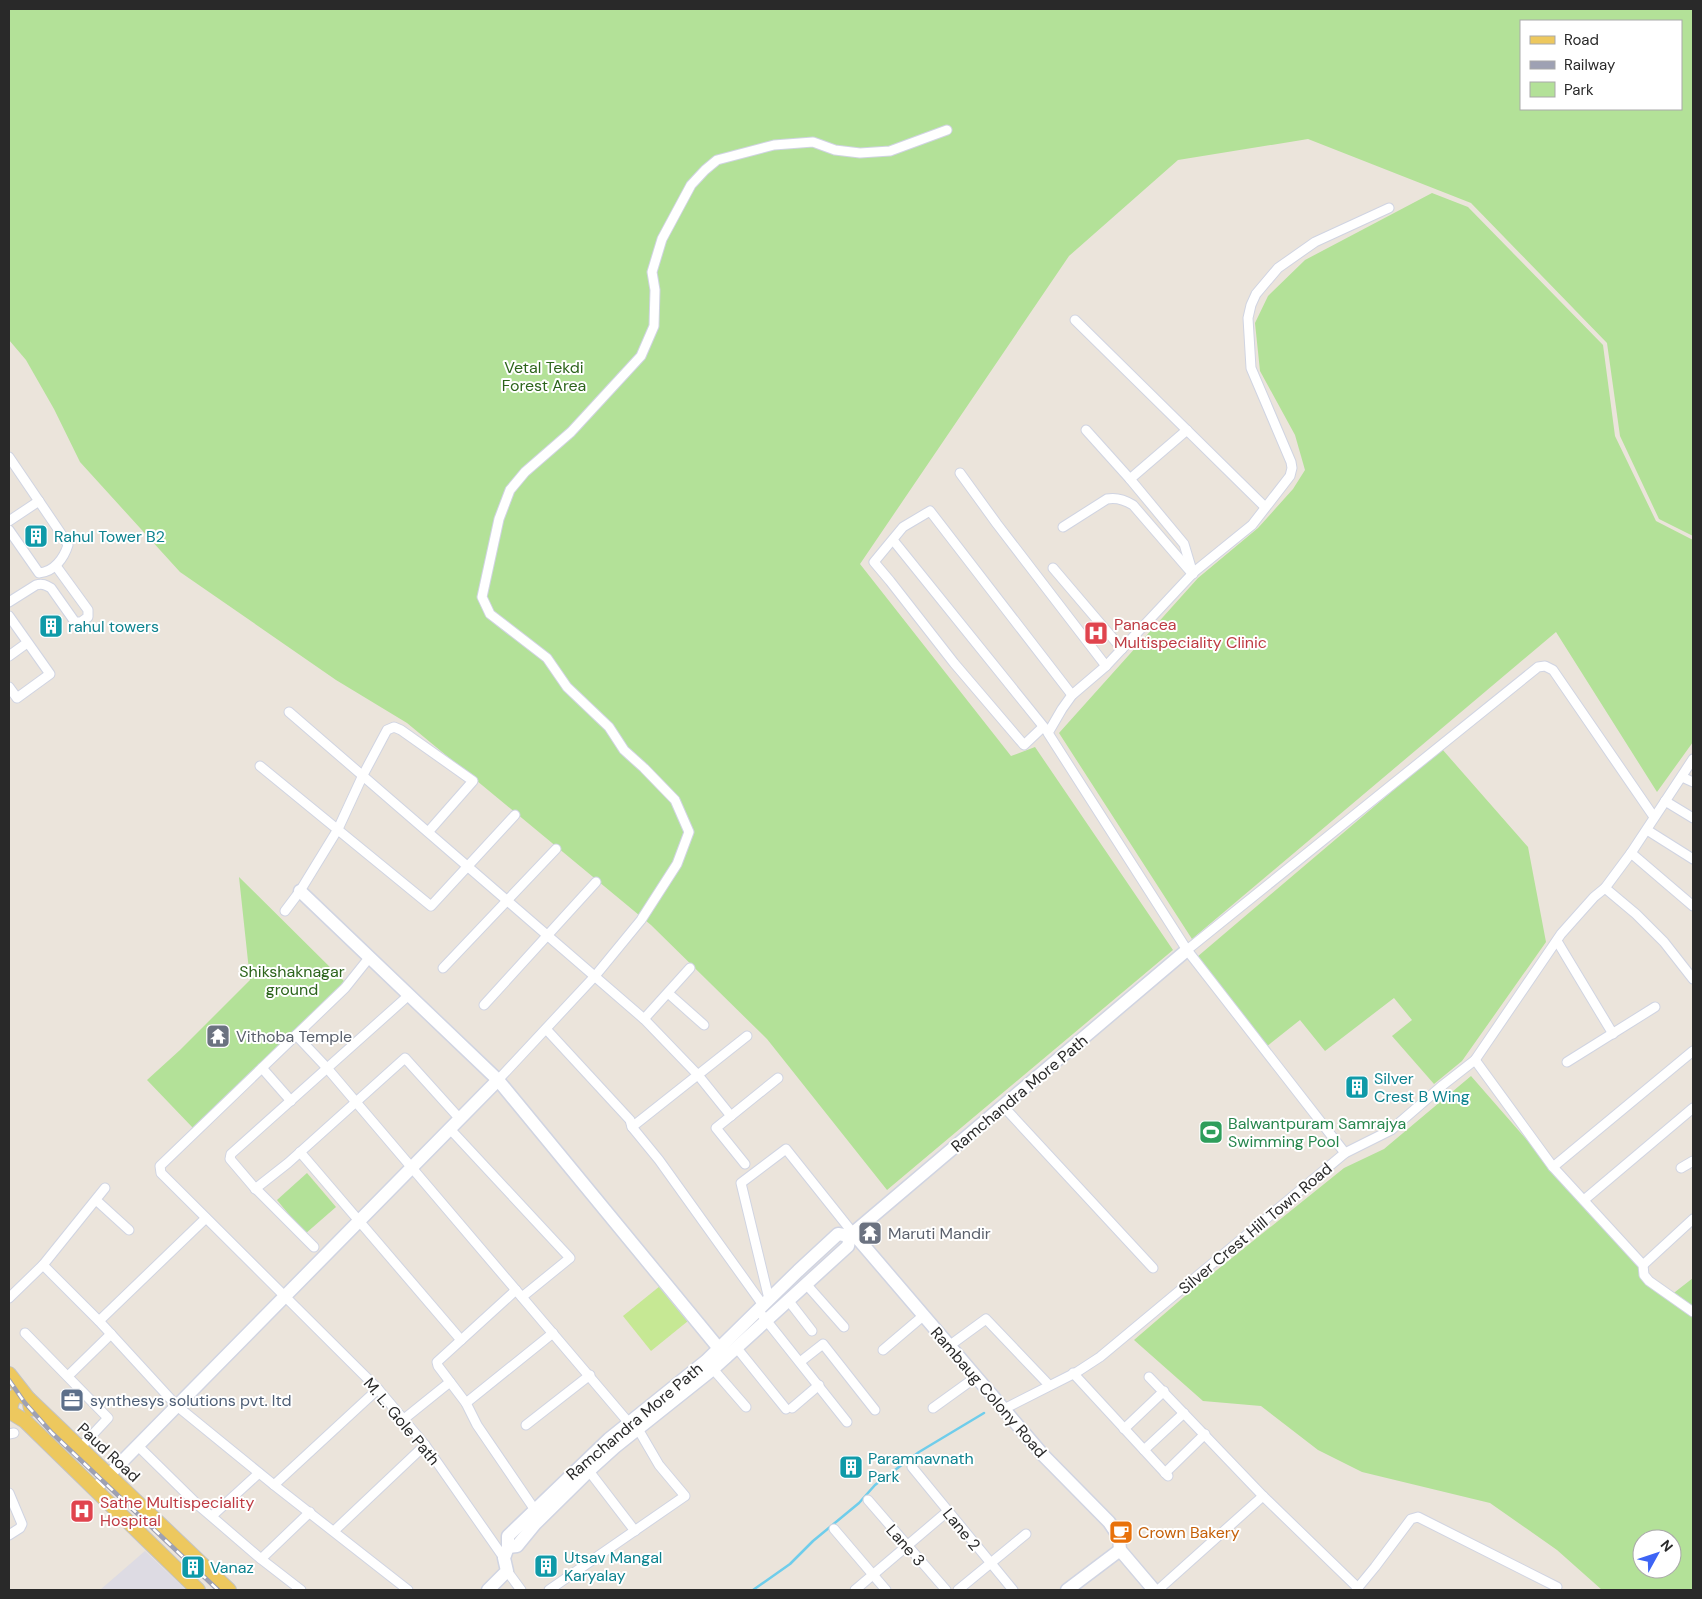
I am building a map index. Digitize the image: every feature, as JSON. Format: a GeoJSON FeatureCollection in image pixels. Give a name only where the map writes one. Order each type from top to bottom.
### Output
{"type":"FeatureCollection","features":[{"type":"Feature","properties":{"kind":"main road","name":"Paud Road"},"geometry":{"type":"LineString","coordinates":[[9,1374],[29,1399],[229,1590]]}},
{"type":"Feature","properties":{"kind":"main road"},"geometry":{"type":"LineString","coordinates":[[29,1399],[17,1395],[11,1400],[11,1411],[25,1421],[198,1590]]}},
{"type":"Feature","properties":{"kind":"street"},"geometry":{"type":"LineString","coordinates":[[94,1489],[412,1168],[546,1029],[595,976],[641,920],[677,864],[688,832],[675,800],[624,750],[609,727],[567,687],[547,658],[490,614],[482,597],[499,519],[510,490],[525,472],[571,432],[641,356],[654,326],[655,290],[652,272],[662,239],[691,185],[717,160],[774,145],[813,142],[835,150],[860,153],[890,151],[947,130]]}},
{"type":"Feature","properties":{"kind":"street"},"geometry":{"type":"LineString","coordinates":[[1072,695],[930,510],[903,527],[874,562],[954,663],[1024,745],[1046,730],[1072,695],[1122,650],[1193,574],[1252,525],[1290,476],[1292,462],[1251,368],[1248,318],[1251,305],[1256,294],[1278,268],[1314,242],[1389,208]]}},
{"type":"Feature","properties":{"kind":"street"},"geometry":{"type":"LineString","coordinates":[[1075,320],[1265,507]]}},
{"type":"Feature","properties":{"kind":"street"},"geometry":{"type":"LineString","coordinates":[[1086,430],[1184,544],[1193,574]]}},
{"type":"Feature","properties":{"kind":"street"},"geometry":{"type":"LineString","coordinates":[[1130,479],[1187,430]]}},
{"type":"Feature","properties":{"kind":"street"},"geometry":{"type":"LineString","coordinates":[[9,459],[68,545],[56,566],[39,573],[9,530]]}},
{"type":"Feature","properties":{"kind":"street"},"geometry":{"type":"LineString","coordinates":[[960,474],[1106,666]]}},
{"type":"Feature","properties":{"kind":"street"},"geometry":{"type":"LineString","coordinates":[[1063,527],[1107,499],[1123,500],[1133,505],[1193,574]]}},
{"type":"Feature","properties":{"kind":"street"},"geometry":{"type":"LineString","coordinates":[[9,522],[39,501]]}},
{"type":"Feature","properties":{"kind":"street"},"geometry":{"type":"LineString","coordinates":[[893,540],[1046,730],[1187,950],[1345,1153]]}},
{"type":"Feature","properties":{"kind":"street"},"geometry":{"type":"LineString","coordinates":[[9,602],[36,585],[46,585],[51,588],[75,622],[81,622],[88,617],[88,610],[56,566]]}},
{"type":"Feature","properties":{"kind":"street"},"geometry":{"type":"LineString","coordinates":[[1053,568],[1122,650]]}},
{"type":"Feature","properties":{"kind":"street"},"geometry":{"type":"LineString","coordinates":[[9,616],[50,674],[17,698],[9,687]]}},
{"type":"Feature","properties":{"kind":"street"},"geometry":{"type":"LineString","coordinates":[[9,656],[27,643]]}},
{"type":"Feature","properties":{"kind":"street"},"geometry":{"type":"LineString","coordinates":[[1187,950],[1538,667],[1545,666],[1553,670],[1654,817]]}},
{"type":"Feature","properties":{"kind":"street"},"geometry":{"type":"LineString","coordinates":[[289,712],[644,1019],[698,1076],[731,1116]]}},
{"type":"Feature","properties":{"kind":"street"},"geometry":{"type":"LineString","coordinates":[[285,911],[300,891],[338,829],[363,775],[387,730],[394,727],[473,781],[428,831]]}},
{"type":"Feature","properties":{"kind":"street","name":"Silver Crest Hill Town Road"},"geometry":{"type":"LineString","coordinates":[[1004,1409],[1074,1373],[1100,1357],[1345,1153],[1391,1130],[1475,1060],[1557,941],[1594,897],[1605,888],[1631,853],[1693,761]]}},
{"type":"Feature","properties":{"kind":"street"},"geometry":{"type":"LineString","coordinates":[[260,766],[431,906],[515,815]]}},
{"type":"Feature","properties":{"kind":"street"},"geometry":{"type":"LineString","coordinates":[[1682,777],[1693,782]]}},
{"type":"Feature","properties":{"kind":"street"},"geometry":{"type":"LineString","coordinates":[[1665,801],[1693,818]]}},
{"type":"Feature","properties":{"kind":"street"},"geometry":{"type":"LineString","coordinates":[[1646,830],[1693,859]]}},
{"type":"Feature","properties":{"kind":"street"},"geometry":{"type":"LineString","coordinates":[[443,968],[556,849]]}},
{"type":"Feature","properties":{"kind":"street"},"geometry":{"type":"LineString","coordinates":[[1631,853],[1693,906]]}},
{"type":"Feature","properties":{"kind":"street"},"geometry":{"type":"LineString","coordinates":[[484,1005],[596,882]]}},
{"type":"Feature","properties":{"kind":"street"},"geometry":{"type":"LineString","coordinates":[[1605,888],[1636,914],[1664,942],[1693,979]]}},
{"type":"Feature","properties":{"kind":"street"},"geometry":{"type":"LineString","coordinates":[[300,891],[498,1080],[722,1352]]}},
{"type":"Feature","properties":{"kind":"street"},"geometry":{"type":"LineString","coordinates":[[1557,941],[1613,1034]]}},
{"type":"Feature","properties":{"kind":"street","name":"Ramchandra More Path"},"geometry":{"type":"LineString","coordinates":[[506,1553],[516,1546],[535,1524],[633,1426],[699,1366],[722,1352],[736,1347],[848,1246],[851,1235],[1187,950]]}},
{"type":"Feature","properties":{"kind":"street"},"geometry":{"type":"LineString","coordinates":[[291,1101],[262,1068],[346,988],[369,958]]}},
{"type":"Feature","properties":{"kind":"street"},"geometry":{"type":"LineString","coordinates":[[644,1019],[690,968]]}},
{"type":"Feature","properties":{"kind":"street"},"geometry":{"type":"LineString","coordinates":[[668,993],[704,1025]]}},
{"type":"Feature","properties":{"kind":"street"},"geometry":{"type":"LineString","coordinates":[[314,1247],[255,1188],[230,1159],[231,1154],[409,995]]}},
{"type":"Feature","properties":{"kind":"street"},"geometry":{"type":"LineString","coordinates":[[1568,1062],[1655,1008]]}},
{"type":"Feature","properties":{"kind":"street"},"geometry":{"type":"LineString","coordinates":[[546,1029],[630,1120],[632,1128],[659,1160],[763,1304]]}},
{"type":"Feature","properties":{"kind":"street"},"geometry":{"type":"LineString","coordinates":[[296,1035],[327,1068],[590,1375],[633,1426],[659,1465],[685,1496],[548,1590]]}},
{"type":"Feature","properties":{"kind":"street"},"geometry":{"type":"LineString","coordinates":[[632,1128],[747,1036]]}},
{"type":"Feature","properties":{"kind":"street"},"geometry":{"type":"LineString","coordinates":[[1553,1166],[1693,1051]]}},
{"type":"Feature","properties":{"kind":"street"},"geometry":{"type":"LineString","coordinates":[[255,1188],[300,1152],[405,1058],[460,1119]]}},
{"type":"Feature","properties":{"kind":"street"},"geometry":{"type":"LineString","coordinates":[[1475,1060],[1553,1166],[1643,1265],[1644,1275],[1649,1281],[1693,1312]]}},
{"type":"Feature","properties":{"kind":"street","name":"M. L. Gole Path"},"geometry":{"type":"LineString","coordinates":[[262,1068],[160,1166],[162,1175],[378,1389],[426,1445],[506,1553]]}},
{"type":"Feature","properties":{"kind":"street"},"geometry":{"type":"LineString","coordinates":[[744,1164],[716,1128],[778,1078]]}},
{"type":"Feature","properties":{"kind":"street"},"geometry":{"type":"LineString","coordinates":[[1003,1106],[1153,1268]]}},
{"type":"Feature","properties":{"kind":"street"},"geometry":{"type":"LineString","coordinates":[[1584,1200],[1693,1108]]}},
{"type":"Feature","properties":{"kind":"street"},"geometry":{"type":"LineString","coordinates":[[450,1129],[570,1258],[519,1294],[461,1340],[437,1362],[438,1366],[466,1402],[477,1425],[535,1510]]}},
{"type":"Feature","properties":{"kind":"street"},"geometry":{"type":"LineString","coordinates":[[847,1422],[766,1320],[741,1183],[786,1149],[851,1235]]}},
{"type":"Feature","properties":{"kind":"street"},"geometry":{"type":"LineString","coordinates":[[300,1152],[461,1340]]}},
{"type":"Feature","properties":{"kind":"street"},"geometry":{"type":"LineString","coordinates":[[1681,1168],[1693,1161]]}},
{"type":"Feature","properties":{"kind":"street"},"geometry":{"type":"LineString","coordinates":[[9,1298],[43,1265],[105,1188]]}},
{"type":"Feature","properties":{"kind":"street"},"geometry":{"type":"LineString","coordinates":[[96,1200],[129,1230]]}},
{"type":"Feature","properties":{"kind":"street"},"geometry":{"type":"LineString","coordinates":[[99,1321],[206,1218]]}},
{"type":"Feature","properties":{"kind":"street"},"geometry":{"type":"LineString","coordinates":[[1643,1265],[1693,1219]]}},
{"type":"Feature","properties":{"kind":"street","name":"Ramchandra More Path"},"geometry":{"type":"LineString","coordinates":[[506,1553],[508,1536],[587,1458],[713,1369],[722,1352],[763,1304],[838,1234],[851,1235]]}},
{"type":"Feature","properties":{"kind":"street","name":"Rambaug Colony Road"},"geometry":{"type":"LineString","coordinates":[[851,1235],[1043,1455],[1109,1522],[1118,1537],[1120,1550],[1154,1590]]}},
{"type":"Feature","properties":{"kind":"street"},"geometry":{"type":"LineString","coordinates":[[43,1265],[99,1321],[177,1406],[408,1590]]}},
{"type":"Feature","properties":{"kind":"street"},"geometry":{"type":"LineString","coordinates":[[806,1284],[844,1327]]}},
{"type":"Feature","properties":{"kind":"street"},"geometry":{"type":"LineString","coordinates":[[788,1300],[812,1331]]}},
{"type":"Feature","properties":{"kind":"street"},"geometry":{"type":"LineString","coordinates":[[883,1350],[923,1316]]}},
{"type":"Feature","properties":{"kind":"street"},"geometry":{"type":"LineString","coordinates":[[949,1346],[986,1319],[1049,1386]]}},
{"type":"Feature","properties":{"kind":"street"},"geometry":{"type":"LineString","coordinates":[[25,1333],[108,1418],[80,1448]]}},
{"type":"Feature","properties":{"kind":"street"},"geometry":{"type":"LineString","coordinates":[[466,1402],[553,1333]]}},
{"type":"Feature","properties":{"kind":"street"},"geometry":{"type":"LineString","coordinates":[[68,1376],[111,1334]]}},
{"type":"Feature","properties":{"kind":"street"},"geometry":{"type":"LineString","coordinates":[[800,1362],[822,1344],[875,1410]]}},
{"type":"Feature","properties":{"kind":"street"},"geometry":{"type":"LineString","coordinates":[[736,1347],[789,1408],[819,1385]]}},
{"type":"Feature","properties":{"kind":"street"},"geometry":{"type":"LineString","coordinates":[[713,1369],[746,1406]]}},
{"type":"Feature","properties":{"kind":"street"},"geometry":{"type":"LineString","coordinates":[[1074,1373],[1166,1474],[1205,1434]]}},
{"type":"Feature","properties":{"kind":"street"},"geometry":{"type":"LineString","coordinates":[[526,1426],[590,1375]]}},
{"type":"Feature","properties":{"kind":"street"},"geometry":{"type":"LineString","coordinates":[[933,1408],[976,1377]]}},
{"type":"Feature","properties":{"kind":"street"},"geometry":{"type":"LineString","coordinates":[[1149,1377],[1357,1589],[1411,1519],[1418,1516],[1557,1587]]}},
{"type":"Feature","properties":{"kind":"street"},"geometry":{"type":"LineString","coordinates":[[404,1420],[450,1382]]}},
{"type":"Feature","properties":{"kind":"street"},"geometry":{"type":"LineString","coordinates":[[274,1485],[378,1389]]}},
{"type":"Feature","properties":{"kind":"street"},"geometry":{"type":"LineString","coordinates":[[1124,1429],[1164,1391]]}},
{"type":"Feature","properties":{"kind":"street"},"geometry":{"type":"LineString","coordinates":[[1144,1450],[1184,1413]]}},
{"type":"Feature","properties":{"kind":"street"},"geometry":{"type":"LineString","coordinates":[[334,1531],[426,1445]]}},
{"type":"Feature","properties":{"kind":"street"},"geometry":{"type":"LineString","coordinates":[[138,1446],[212,1516],[261,1559],[301,1590]]}},
{"type":"Feature","properties":{"kind":"street","name":"Lane 2"},"geometry":{"type":"LineString","coordinates":[[912,1467],[1012,1590]]}},
{"type":"Feature","properties":{"kind":"street"},"geometry":{"type":"LineString","coordinates":[[589,1471],[635,1531]]}},
{"type":"Feature","properties":{"kind":"street"},"geometry":{"type":"LineString","coordinates":[[212,1516],[259,1473]]}},
{"type":"Feature","properties":{"kind":"street"},"geometry":{"type":"LineString","coordinates":[[9,1493],[22,1524],[20,1528],[9,1535]]}},
{"type":"Feature","properties":{"kind":"street"},"geometry":{"type":"LineString","coordinates":[[1158,1590],[1264,1496]]}},
{"type":"Feature","properties":{"kind":"street","name":"Lane 3"},"geometry":{"type":"LineString","coordinates":[[868,1500],[946,1590]]}},
{"type":"Feature","properties":{"kind":"street"},"geometry":{"type":"LineString","coordinates":[[261,1559],[310,1512]]}},
{"type":"Feature","properties":{"kind":"street"},"geometry":{"type":"LineString","coordinates":[[855,1590],[948,1512]]}},
{"type":"Feature","properties":{"kind":"street"},"geometry":{"type":"LineString","coordinates":[[834,1529],[886,1590]]}},
{"type":"Feature","properties":{"kind":"street"},"geometry":{"type":"LineString","coordinates":[[958,1590],[1026,1534]]}},
{"type":"Feature","properties":{"kind":"street"},"geometry":{"type":"LineString","coordinates":[[1067,1590],[1120,1550]]}},
{"type":"Feature","properties":{"kind":"street"},"geometry":{"type":"LineString","coordinates":[[506,1553],[507,1571],[521,1590]]}},
{"type":"Feature","properties":{"kind":"street"},"geometry":{"type":"LineString","coordinates":[[488,1590],[507,1571]]}},
{"type":"Feature","properties":{"kind":"shaded area","name":"Vanaz"},"geometry":{"type":"Polygon","coordinates":[[[145,1551],[186,1590],[100,1590],[145,1551]]]}},
{"type":"Feature","properties":{"kind":"green space","name":"Vetal Tekdi Forest Area"},"geometry":{"type":"Polygon","coordinates":[[[9,9],[1693,9],[1693,536],[1659,519],[1620,436],[1607,343],[1471,203],[1308,139],[1178,160],[1069,256],[860,564],[1011,756],[1035,747],[1173,950],[887,1190],[767,1039],[651,925],[407,723],[336,680],[180,572],[80,462],[54,409],[26,360],[9,340],[9,9]]]}},
{"type":"Feature","properties":{"kind":"green space"},"geometry":{"type":"Polygon","coordinates":[[[1432,193],[1468,207],[1603,345],[1615,436],[1656,521],[1693,540],[1693,742],[1657,792],[1556,632],[1192,939],[1059,733],[1198,578],[1258,528],[1293,489],[1305,470],[1295,435],[1260,371],[1255,323],[1268,296],[1305,260],[1432,193]]]}},
{"type":"Feature","properties":{"kind":"green space"},"geometry":{"type":"Polygon","coordinates":[[[1442,749],[1528,847],[1546,942],[1462,1061],[1434,1084],[1392,1036],[1412,1020],[1394,998],[1325,1051],[1300,1020],[1266,1047],[1197,957],[1442,749]]]}},
{"type":"Feature","properties":{"kind":"green space","name":"Shikshaknagar ground"},"geometry":{"type":"Polygon","coordinates":[[[239,877],[346,983],[193,1128],[147,1080],[250,980],[239,877]]]}},
{"type":"Feature","properties":{"kind":"green space"},"geometry":{"type":"Polygon","coordinates":[[[1471,1076],[1666,1299],[1693,1278],[1693,1590],[1602,1590],[1557,1550],[1490,1503],[1362,1472],[1318,1450],[1261,1406],[1203,1401],[1134,1340],[1192,1290],[1344,1168],[1384,1149],[1471,1076]]]}},
{"type":"Feature","properties":{"kind":"green space"},"geometry":{"type":"Polygon","coordinates":[[[307,1173],[336,1207],[305,1234],[277,1200],[307,1173]]]}},
{"type":"Feature","properties":{"kind":"green space"},"geometry":{"type":"Polygon","coordinates":[[[660,1286],[688,1321],[651,1351],[623,1316],[660,1286]]]}},
{"type":"Feature","properties":{"kind":"waterway"},"geometry":{"type":"LineString","coordinates":[[753,1590],[790,1564],[813,1541],[859,1503],[875,1485],[919,1452],[984,1413]]}},
{"type":"Feature","properties":{"kind":"railway"},"geometry":{"type":"LineString","coordinates":[[9,1380],[25,1403],[52,1433],[218,1590]]}},
{"type":"Feature","properties":{"kind":"place","name":"Rahul Tower B2"},"geometry":{"type":"Point","coordinates":[36,536]}},
{"type":"Feature","properties":{"kind":"place","name":"rahul towers"},"geometry":{"type":"Point","coordinates":[51,626]}},
{"type":"Feature","properties":{"kind":"place","name":"Panacea Multispeciality Clinic"},"geometry":{"type":"Point","coordinates":[1096,633]}},
{"type":"Feature","properties":{"kind":"place","name":"Vithoba Temple"},"geometry":{"type":"Point","coordinates":[218,1036]}},
{"type":"Feature","properties":{"kind":"place","name":"Silver Crest B Wing"},"geometry":{"type":"Point","coordinates":[1357,1087]}},
{"type":"Feature","properties":{"kind":"place","name":"Balwantpuram Samrajya Swimming Pool"},"geometry":{"type":"Point","coordinates":[1211,1132]}},
{"type":"Feature","properties":{"kind":"place","name":"Maruti Mandir"},"geometry":{"type":"Point","coordinates":[870,1233]}},
{"type":"Feature","properties":{"kind":"place","name":"synthesys solutions pvt. ltd"},"geometry":{"type":"Point","coordinates":[72,1400]}},
{"type":"Feature","properties":{"kind":"place","name":"Paramnavnath Park"},"geometry":{"type":"Point","coordinates":[851,1467]}},
{"type":"Feature","properties":{"kind":"place","name":"Sathe Multispeciality Hospital"},"geometry":{"type":"Point","coordinates":[82,1511]}},
{"type":"Feature","properties":{"kind":"place","name":"Crown Bakery"},"geometry":{"type":"Point","coordinates":[1121,1532]}},
{"type":"Feature","properties":{"kind":"place","name":"Utsav Mangal Karyalay"},"geometry":{"type":"Point","coordinates":[546,1566]}},
{"type":"Feature","properties":{"kind":"place","name":"Vanaz"},"geometry":{"type":"Point","coordinates":[193,1567]}}]}
